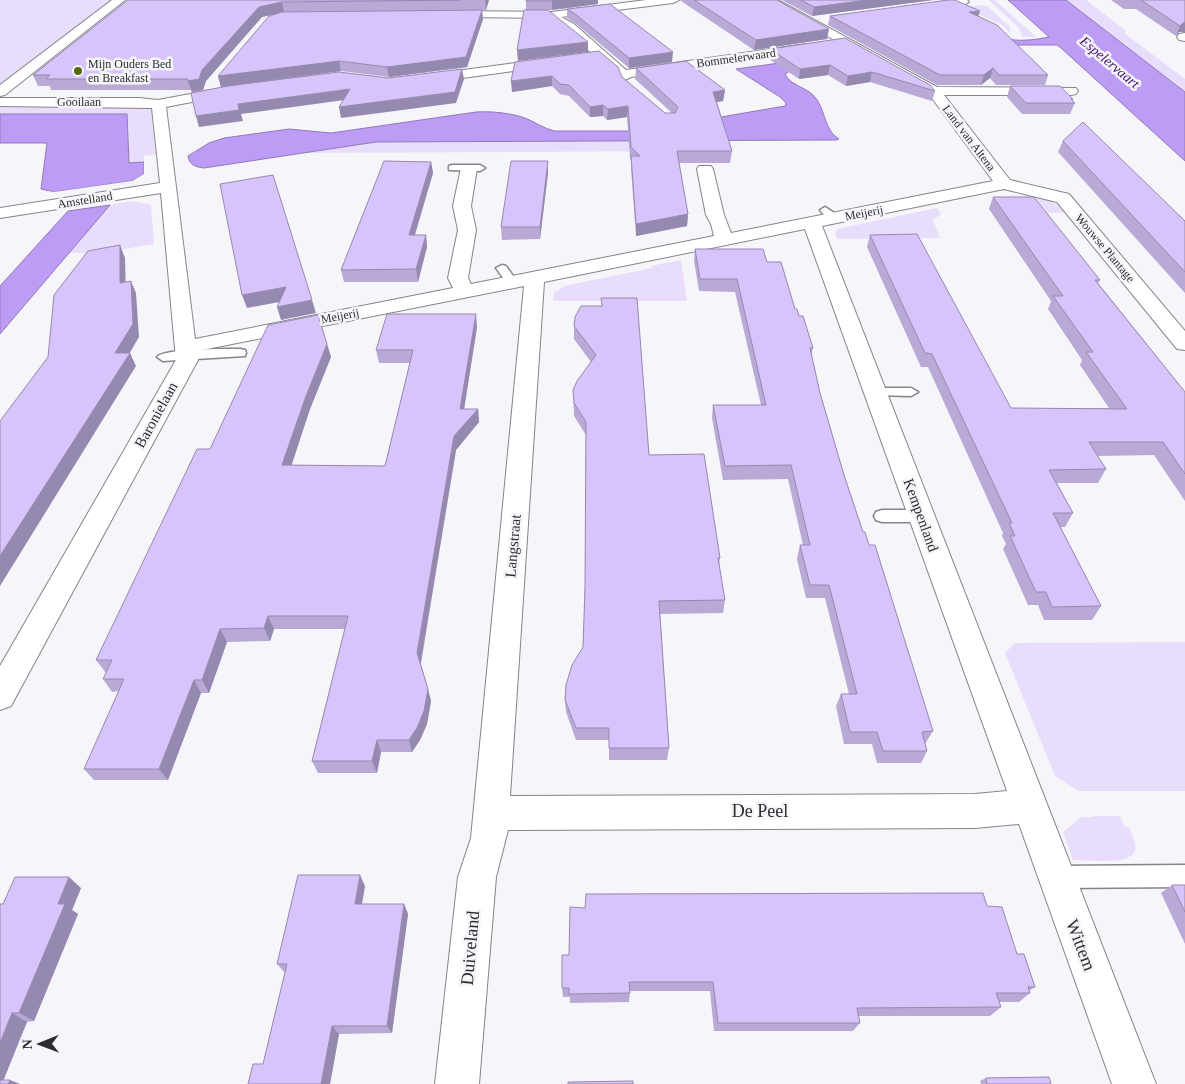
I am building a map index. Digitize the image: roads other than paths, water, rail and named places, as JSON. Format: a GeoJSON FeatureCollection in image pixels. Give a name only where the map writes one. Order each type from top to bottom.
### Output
{"type":"FeatureCollection","features":[{"type":"Feature","properties":{"kind":"street"},"geometry":{"type":"LineString","coordinates":[[0,92],[119,0]]}},
{"type":"Feature","properties":{"kind":"street"},"geometry":{"type":"LineString","coordinates":[[430,14],[552,15],[673,0]]}},
{"type":"Feature","properties":{"kind":"street","name":"Land van Altena"},"geometry":{"type":"LineString","coordinates":[[770,0],[934,92],[1004,184]]}},
{"type":"Feature","properties":{"kind":"street"},"geometry":{"type":"LineString","coordinates":[[909,10],[963,2],[958,0]]}},
{"type":"Feature","properties":{"kind":"street"},"geometry":{"type":"LineString","coordinates":[[552,15],[562,24],[570,27],[625,74],[628,83],[635,89]]}},
{"type":"Feature","properties":{"kind":"street"},"geometry":{"type":"LineString","coordinates":[[811,22],[832,20]]}},
{"type":"Feature","properties":{"kind":"street","name":"Bommelerwaard"},"geometry":{"type":"LineString","coordinates":[[625,74],[847,42]]}},
{"type":"Feature","properties":{"kind":"street"},"geometry":{"type":"LineString","coordinates":[[586,57],[603,55]]}},
{"type":"Feature","properties":{"kind":"street"},"geometry":{"type":"LineString","coordinates":[[413,80],[568,60]]}},
{"type":"Feature","properties":{"kind":"street"},"geometry":{"type":"LineString","coordinates":[[209,95],[213,90],[212,85],[219,78]]}},
{"type":"Feature","properties":{"kind":"street","name":"Gooilaan"},"geometry":{"type":"LineString","coordinates":[[0,102],[139,102],[158,104],[240,90]]}},
{"type":"Feature","properties":{"kind":"street","name":"Land van Altena"},"geometry":{"type":"LineString","coordinates":[[934,92],[1071,91]]}},
{"type":"Feature","properties":{"kind":"street","name":"Baronielaan"},"geometry":{"type":"LineString","coordinates":[[0,696],[187,360],[169,179],[161,111],[158,104]]}},
{"type":"Feature","properties":{"kind":"street"},"geometry":{"type":"LineString","coordinates":[[465,292],[458,278],[467,230],[462,206],[467,168]]}},
{"type":"Feature","properties":{"kind":"street"},"geometry":{"type":"LineString","coordinates":[[705,168],[715,215],[720,224],[724,241]]}},
{"type":"Feature","properties":{"kind":"street","name":"Amstelland"},"geometry":{"type":"LineString","coordinates":[[0,213],[133,193],[169,179]]}},
{"type":"Feature","properties":{"kind":"street","name":"Meijerij"},"geometry":{"type":"LineString","coordinates":[[186,350],[224,347],[465,292],[516,276],[724,241],[824,217],[1004,184]]}},
{"type":"Feature","properties":{"kind":"street","name":"Wouwse Plantage"},"geometry":{"type":"LineString","coordinates":[[1004,184],[1063,198],[1185,344]]}},
{"type":"Feature","properties":{"kind":"street","name":"Kempenland"},"geometry":{"type":"LineString","coordinates":[[824,217],[875,392],[1030,806]]}},
{"type":"Feature","properties":{"kind":"street","name":"Langstraat"},"geometry":{"type":"LineString","coordinates":[[490,813],[516,276]]}},
{"type":"Feature","properties":{"kind":"street","name":"De Peel"},"geometry":{"type":"LineString","coordinates":[[490,813],[975,811],[1030,806]]}},
{"type":"Feature","properties":{"kind":"street","name":"Wittem"},"geometry":{"type":"LineString","coordinates":[[1030,806],[1134,1084]]}},
{"type":"Feature","properties":{"kind":"street","name":"Duiveland"},"geometry":{"type":"LineString","coordinates":[[457,1084],[477,877],[488,838],[490,813]]}},
{"type":"Feature","properties":{"kind":"lane"},"geometry":{"type":"LineString","coordinates":[[30,70],[45,70]]}},
{"type":"Feature","properties":{"kind":"lane"},"geometry":{"type":"LineString","coordinates":[[224,347],[240,353]]}},
{"type":"Feature","properties":{"kind":"lane"},"geometry":{"type":"LineString","coordinates":[[163,357],[186,350]]}},
{"type":"Feature","properties":{"kind":"lane"},"geometry":{"type":"LineString","coordinates":[[875,392],[911,392]]}},
{"type":"Feature","properties":{"kind":"lane"},"geometry":{"type":"LineString","coordinates":[[882,516],[921,516]]}},
{"type":"Feature","properties":{"kind":"lane"},"geometry":{"type":"LineString","coordinates":[[1056,877],[1185,876]]}},
{"type":"Feature","properties":{"kind":"water","name":"Espelervaart"},"geometry":{"type":"Polygon","coordinates":[[[1008,0],[1066,0],[1185,92],[1185,161],[1057,45],[1019,45],[1014,48],[1003,38],[1026,40],[1049,37],[1008,0]]]}},
{"type":"Feature","properties":{"kind":"water"},"geometry":{"type":"Polygon","coordinates":[[[845,54],[793,69],[785,74],[790,81],[810,92],[817,100],[830,130],[839,139],[836,140],[376,142],[204,168],[193,165],[188,156],[209,143],[224,138],[289,129],[331,133],[476,112],[514,115],[554,131],[639,131],[785,106],[786,103],[780,97],[736,69],[845,54]]]}},
{"type":"Feature","properties":{"kind":"water"},"geometry":{"type":"Polygon","coordinates":[[[0,114],[127,114],[129,163],[144,162],[144,174],[132,181],[54,192],[41,189],[47,143],[0,143],[0,114]]]}},
{"type":"Feature","properties":{"kind":"water"},"geometry":{"type":"Polygon","coordinates":[[[110,205],[0,334],[0,286],[68,211],[110,205]]]}},
{"type":"Feature","properties":{"kind":"place","name":"Mijn Ouders Bed en Breakfast"},"geometry":{"type":"Point","coordinates":[78,71]}}]}
